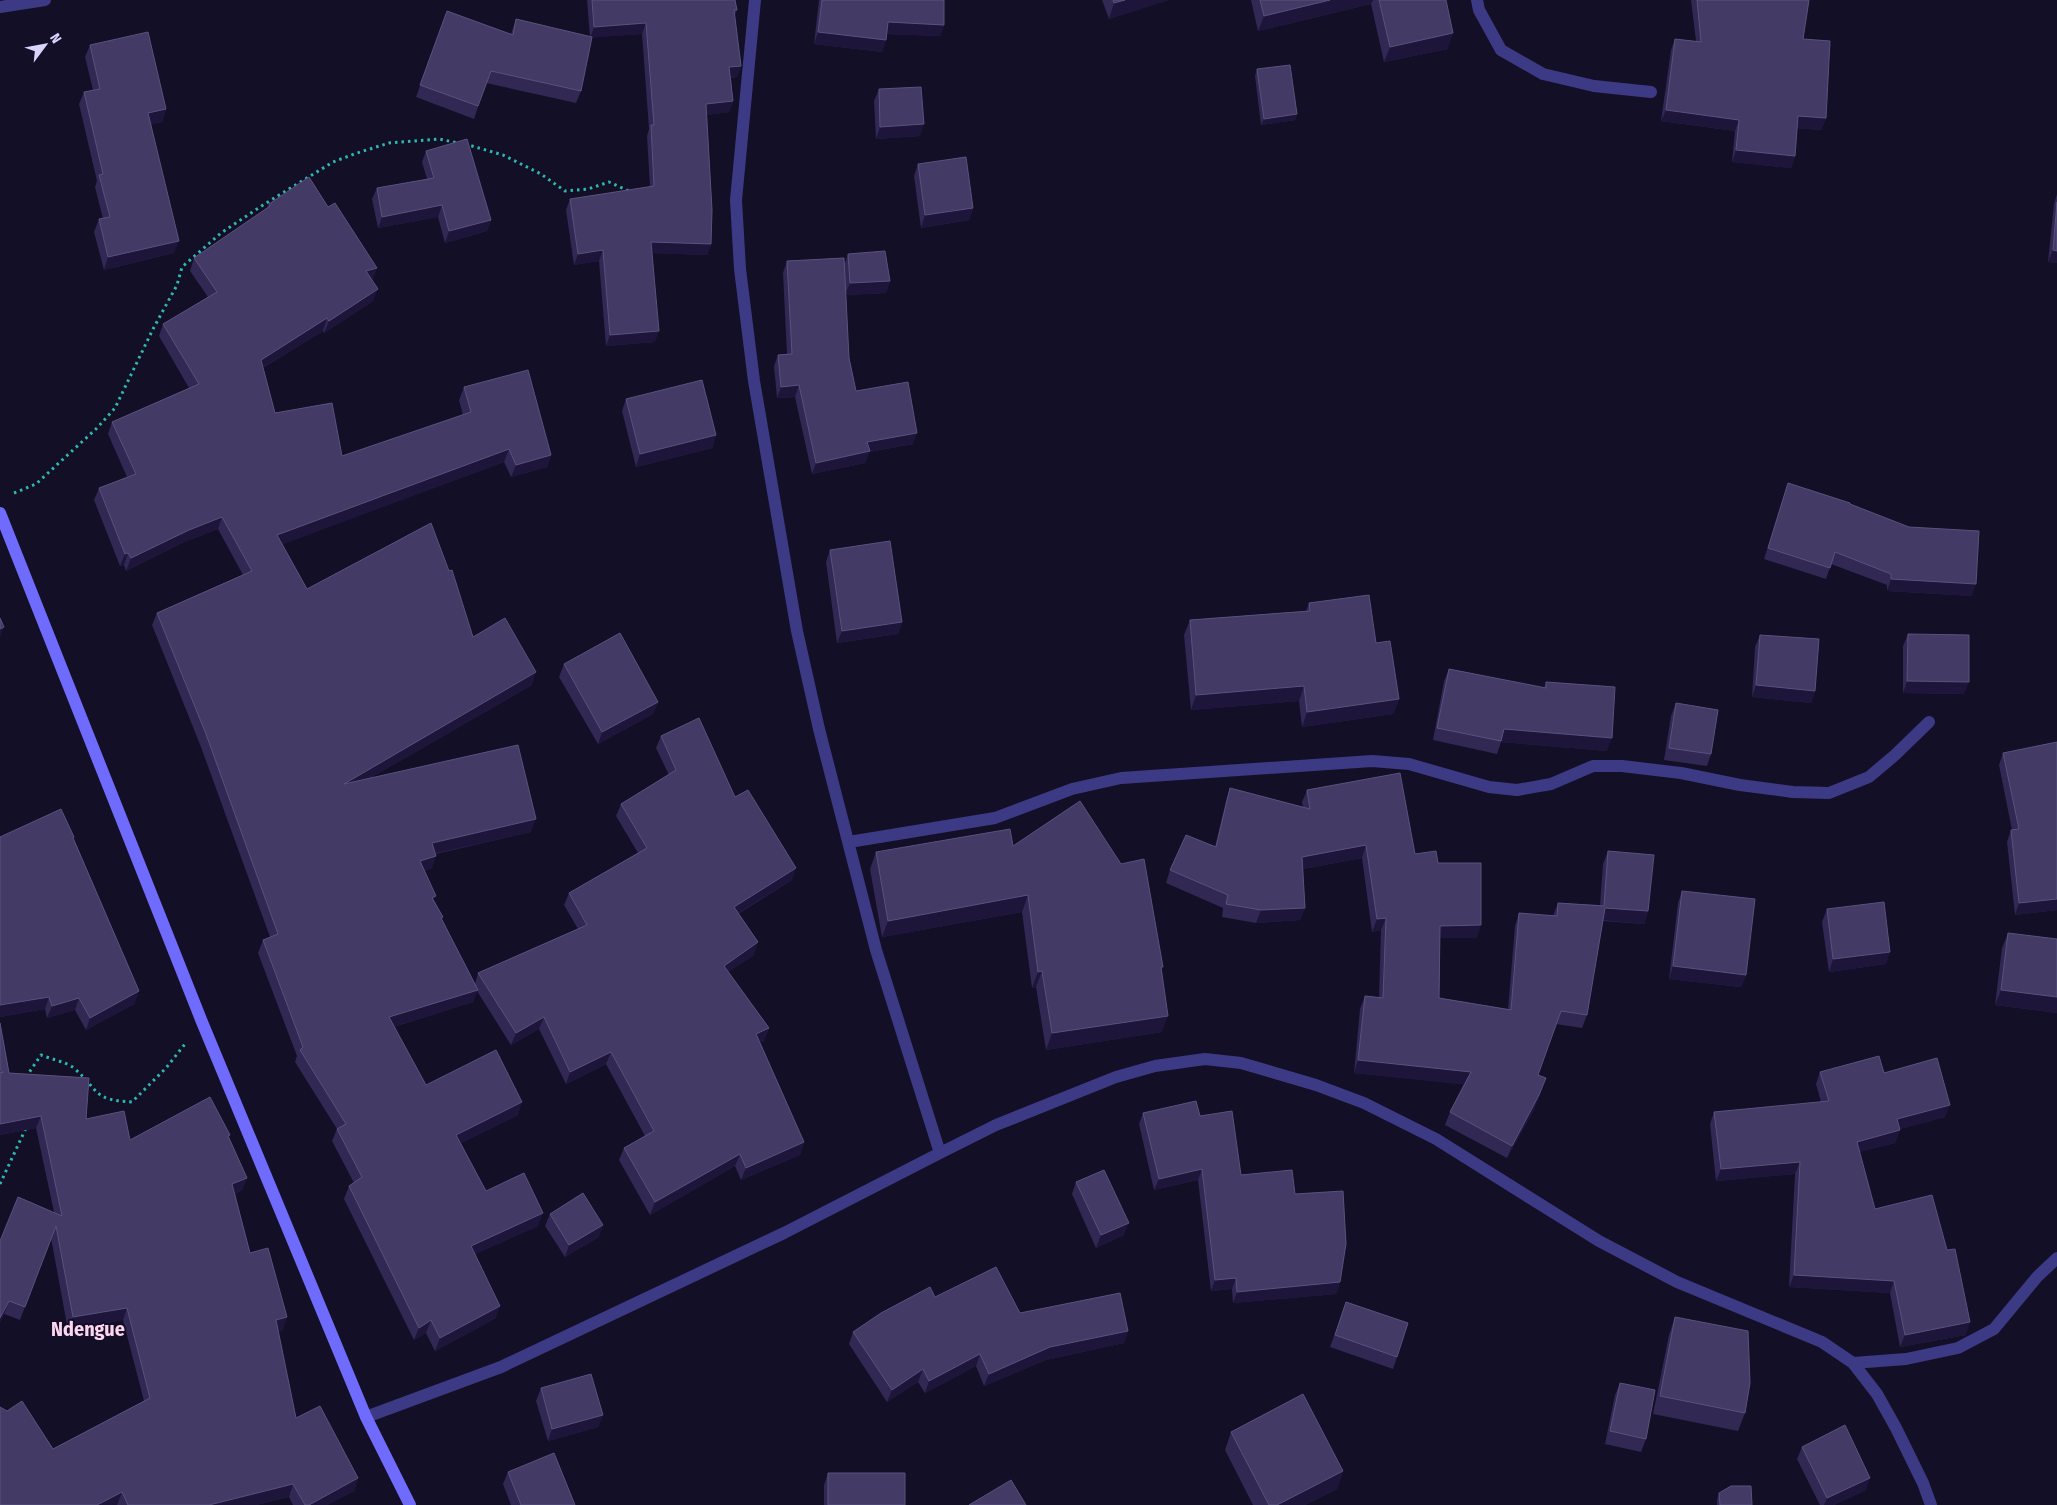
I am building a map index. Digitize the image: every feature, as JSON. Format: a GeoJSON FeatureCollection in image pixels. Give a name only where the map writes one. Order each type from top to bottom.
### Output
{"type":"FeatureCollection","features":[{"type":"Feature","properties":{"kind":"main road"},"geometry":{"type":"LineString","coordinates":[[0,513],[202,1022],[366,1417],[410,1505]]}},
{"type":"Feature","properties":{"kind":"street"},"geometry":{"type":"LineString","coordinates":[[0,7],[45,0]]}},
{"type":"Feature","properties":{"kind":"street"},"geometry":{"type":"LineString","coordinates":[[755,0],[736,200],[740,269],[754,381],[797,631],[819,729],[876,950],[940,1153]]}},
{"type":"Feature","properties":{"kind":"street"},"geometry":{"type":"LineString","coordinates":[[1477,0],[1479,10],[1501,50],[1543,74],[1594,86],[1651,92]]}},
{"type":"Feature","properties":{"kind":"street"},"geometry":{"type":"LineString","coordinates":[[849,842],[995,818],[1072,790],[1121,778],[1372,761],[1409,764],[1489,787],[1517,790],[1551,784],[1594,766],[1622,766],[1672,772],[1740,785],[1793,792],[1829,793],[1869,777],[1929,722]]}},
{"type":"Feature","properties":{"kind":"street"},"geometry":{"type":"LineString","coordinates":[[366,1417],[501,1367],[784,1232],[996,1126],[1116,1077],[1155,1066],[1204,1059],[1241,1063],[1316,1085],[1364,1103],[1436,1139],[1600,1241],[1677,1282],[1822,1342],[1853,1363],[1877,1394],[1923,1483],[1931,1505]]}},
{"type":"Feature","properties":{"kind":"street"},"geometry":{"type":"LineString","coordinates":[[1853,1363],[1906,1359],[1958,1348],[1994,1329],[2037,1277],[2057,1258]]}},
{"type":"Feature","properties":{"kind":"path"},"geometry":{"type":"LineString","coordinates":[[9,495],[36,484],[98,428],[115,408],[153,329],[177,285],[182,267],[222,233],[333,162],[389,143],[439,140],[469,145],[503,155],[541,174],[565,191],[588,189],[609,182],[630,191],[636,197]]}},
{"type":"Feature","properties":{"kind":"path"},"geometry":{"type":"LineString","coordinates":[[25,1078],[41,1055],[73,1067],[95,1092],[112,1101],[132,1102],[166,1068],[202,1022]]}},
{"type":"Feature","properties":{"kind":"path"},"geometry":{"type":"LineString","coordinates":[[0,1184],[26,1129],[25,1120]]}},
{"type":"Feature","properties":{"kind":"building"},"geometry":{"type":"Polygon","coordinates":[[[592,0],[735,0],[737,10],[734,10],[741,66],[729,67],[733,101],[706,104],[712,210],[711,244],[651,242],[659,331],[610,335],[603,250],[578,254],[570,199],[654,186],[651,125],[654,125],[646,23],[594,27],[592,0]]]}},
{"type":"Feature","properties":{"kind":"building"},"geometry":{"type":"Polygon","coordinates":[[[822,0],[944,0],[944,25],[888,22],[886,40],[818,32],[822,0]]]}},
{"type":"Feature","properties":{"kind":"building"},"geometry":{"type":"Polygon","coordinates":[[[1113,0],[1125,0],[1114,3],[1113,0]]]}},
{"type":"Feature","properties":{"kind":"building"},"geometry":{"type":"Polygon","coordinates":[[[1260,0],[1330,0],[1264,16],[1260,0]]]}},
{"type":"Feature","properties":{"kind":"building"},"geometry":{"type":"Polygon","coordinates":[[[1379,0],[1446,0],[1453,33],[1390,47],[1379,0]]]}},
{"type":"Feature","properties":{"kind":"building"},"geometry":{"type":"Polygon","coordinates":[[[1697,0],[1809,0],[1803,39],[1830,41],[1826,118],[1798,116],[1795,156],[1736,150],[1739,120],[1666,110],[1675,39],[1701,42],[1697,0]]]}},
{"type":"Feature","properties":{"kind":"building"},"geometry":{"type":"Polygon","coordinates":[[[447,11],[513,35],[516,19],[592,37],[581,91],[491,71],[478,106],[420,85],[447,11]]]}},
{"type":"Feature","properties":{"kind":"building"},"geometry":{"type":"Polygon","coordinates":[[[148,32],[166,109],[148,113],[179,241],[108,257],[99,219],[110,217],[99,175],[103,174],[84,92],[100,89],[90,45],[148,32]]]}},
{"type":"Feature","properties":{"kind":"building"},"geometry":{"type":"Polygon","coordinates":[[[1290,65],[1297,114],[1264,119],[1257,69],[1290,65]]]}},
{"type":"Feature","properties":{"kind":"building"},"geometry":{"type":"Polygon","coordinates":[[[921,87],[924,124],[880,127],[879,89],[921,87]]]}},
{"type":"Feature","properties":{"kind":"building"},"geometry":{"type":"Polygon","coordinates":[[[467,139],[491,220],[449,231],[442,205],[382,217],[377,188],[434,178],[426,151],[467,139]]]}},
{"type":"Feature","properties":{"kind":"building"},"geometry":{"type":"Polygon","coordinates":[[[966,157],[973,208],[925,215],[918,164],[966,157]]]}},
{"type":"Feature","properties":{"kind":"building"},"geometry":{"type":"Polygon","coordinates":[[[309,177],[328,207],[335,203],[377,268],[366,271],[378,289],[329,321],[327,318],[261,360],[275,413],[332,403],[342,456],[471,412],[464,387],[528,370],[551,455],[516,465],[509,449],[277,535],[307,589],[431,523],[449,571],[452,570],[473,637],[505,618],[536,672],[344,784],[518,745],[536,819],[432,843],[436,856],[420,861],[436,896],[432,898],[478,990],[389,1017],[426,1085],[496,1050],[522,1102],[456,1135],[486,1191],[524,1173],[543,1213],[471,1246],[500,1306],[440,1338],[431,1320],[419,1328],[349,1186],[362,1177],[337,1129],[346,1124],[300,1050],[303,1047],[263,940],[278,934],[206,734],[157,613],[252,571],[222,517],[189,530],[131,558],[128,553],[125,554],[99,488],[136,474],[112,422],[199,384],[163,324],[217,292],[194,258],[309,177]]]}},
{"type":"Feature","properties":{"kind":"building"},"geometry":{"type":"Polygon","coordinates":[[[2057,202],[2057,251],[2053,250],[2057,202]]]}},
{"type":"Feature","properties":{"kind":"building"},"geometry":{"type":"Polygon","coordinates":[[[885,251],[890,281],[850,283],[848,254],[885,251]]]}},
{"type":"Feature","properties":{"kind":"building"},"geometry":{"type":"Polygon","coordinates":[[[844,258],[849,358],[856,391],[908,382],[917,433],[867,442],[870,451],[816,463],[799,385],[781,387],[778,355],[792,354],[787,261],[844,258]]]}},
{"type":"Feature","properties":{"kind":"building"},"geometry":{"type":"Polygon","coordinates":[[[702,380],[716,435],[640,454],[626,399],[702,380]]]}},
{"type":"Feature","properties":{"kind":"building"},"geometry":{"type":"Polygon","coordinates":[[[1788,483],[1850,503],[1909,527],[1979,531],[1976,584],[1891,579],[1891,574],[1835,552],[1830,568],[1768,548],[1788,483]]]}},
{"type":"Feature","properties":{"kind":"building"},"geometry":{"type":"Polygon","coordinates":[[[890,541],[902,622],[842,631],[830,550],[890,541]]]}},
{"type":"Feature","properties":{"kind":"building"},"geometry":{"type":"Polygon","coordinates":[[[1369,595],[1376,643],[1390,641],[1399,699],[1307,712],[1304,686],[1196,695],[1190,620],[1310,611],[1309,603],[1369,595]]]}},
{"type":"Feature","properties":{"kind":"building"},"geometry":{"type":"Polygon","coordinates":[[[0,618],[4,627],[0,629],[0,618]]]}},
{"type":"Feature","properties":{"kind":"building"},"geometry":{"type":"Polygon","coordinates":[[[620,633],[658,702],[602,732],[564,664],[620,633]]]}},
{"type":"Feature","properties":{"kind":"building"},"geometry":{"type":"Polygon","coordinates":[[[1908,634],[1969,635],[1969,682],[1907,681],[1908,634]]]}},
{"type":"Feature","properties":{"kind":"building"},"geometry":{"type":"Polygon","coordinates":[[[1760,635],[1819,639],[1815,691],[1756,685],[1760,635]]]}},
{"type":"Feature","properties":{"kind":"building"},"geometry":{"type":"Polygon","coordinates":[[[1449,669],[1546,688],[1546,682],[1615,687],[1612,738],[1504,729],[1501,741],[1437,728],[1449,669]]]}},
{"type":"Feature","properties":{"kind":"building"},"geometry":{"type":"Polygon","coordinates":[[[1676,703],[1718,710],[1711,754],[1669,748],[1676,703]]]}},
{"type":"Feature","properties":{"kind":"building"},"geometry":{"type":"Polygon","coordinates":[[[699,718],[735,797],[748,790],[796,868],[734,907],[758,942],[724,966],[769,1028],[756,1034],[804,1142],[746,1168],[740,1154],[655,1202],[624,1148],[654,1131],[611,1052],[570,1072],[544,1017],[516,1033],[478,973],[587,925],[569,893],[647,848],[621,804],[676,770],[661,736],[699,718]]]}},
{"type":"Feature","properties":{"kind":"building"},"geometry":{"type":"Polygon","coordinates":[[[2057,742],[2057,899],[2019,903],[2011,830],[2019,829],[2003,753],[2057,742]]]}},
{"type":"Feature","properties":{"kind":"building"},"geometry":{"type":"Polygon","coordinates":[[[1400,773],[1415,854],[1436,851],[1438,863],[1481,863],[1481,925],[1440,926],[1439,998],[1511,1010],[1519,913],[1557,916],[1558,903],[1604,906],[1608,851],[1654,855],[1648,911],[1605,908],[1587,1015],[1561,1011],[1538,1075],[1546,1078],[1512,1146],[1450,1112],[1471,1072],[1358,1060],[1365,996],[1383,998],[1386,918],[1377,919],[1366,845],[1302,857],[1305,908],[1261,910],[1226,904],[1228,895],[1170,870],[1186,835],[1216,847],[1230,788],[1310,809],[1307,790],[1400,773]]]}},
{"type":"Feature","properties":{"kind":"building"},"geometry":{"type":"Polygon","coordinates":[[[1080,801],[1121,864],[1144,859],[1163,967],[1161,967],[1168,1016],[1052,1033],[1042,971],[1038,972],[1028,895],[888,921],[876,852],[1010,829],[1013,846],[1080,801]]]}},
{"type":"Feature","properties":{"kind":"building"},"geometry":{"type":"Polygon","coordinates":[[[61,809],[139,991],[90,1018],[79,998],[52,1006],[49,997],[0,1005],[0,837],[61,809]]]}},
{"type":"Feature","properties":{"kind":"building"},"geometry":{"type":"Polygon","coordinates":[[[1682,891],[1755,899],[1746,975],[1673,966],[1682,891]]]}},
{"type":"Feature","properties":{"kind":"building"},"geometry":{"type":"Polygon","coordinates":[[[1884,902],[1890,952],[1833,959],[1827,909],[1884,902]]]}},
{"type":"Feature","properties":{"kind":"building"},"geometry":{"type":"Polygon","coordinates":[[[2008,933],[2057,939],[2057,997],[2001,990],[2008,933]]]}},
{"type":"Feature","properties":{"kind":"building"},"geometry":{"type":"Polygon","coordinates":[[[0,1023],[9,1073],[89,1078],[86,1119],[124,1111],[130,1140],[210,1097],[230,1135],[228,1136],[247,1178],[232,1184],[250,1253],[268,1248],[287,1317],[276,1320],[296,1418],[320,1406],[358,1478],[309,1505],[305,1505],[293,1484],[209,1505],[128,1505],[122,1492],[97,1505],[0,1505],[0,1407],[7,1411],[22,1401],[53,1449],[150,1398],[127,1308],[73,1317],[56,1226],[25,1307],[9,1301],[0,1318],[0,1241],[18,1197],[62,1216],[41,1116],[0,1124],[0,1072],[3,1073],[0,1069],[0,1023]]]}},
{"type":"Feature","properties":{"kind":"building"},"geometry":{"type":"Polygon","coordinates":[[[1879,1056],[1884,1073],[1937,1058],[1950,1105],[1897,1119],[1900,1130],[1857,1142],[1875,1209],[1932,1195],[1947,1250],[1955,1249],[1970,1322],[1905,1335],[1894,1281],[1794,1275],[1800,1162],[1721,1169],[1714,1112],[1829,1101],[1820,1072],[1879,1056]]]}},
{"type":"Feature","properties":{"kind":"building"},"geometry":{"type":"Polygon","coordinates":[[[1196,1101],[1200,1116],[1232,1111],[1241,1175],[1292,1170],[1295,1194],[1343,1191],[1346,1244],[1340,1282],[1237,1292],[1236,1278],[1215,1280],[1202,1169],[1159,1179],[1143,1113],[1196,1101]]]}},
{"type":"Feature","properties":{"kind":"building"},"geometry":{"type":"Polygon","coordinates":[[[1104,1170],[1129,1223],[1101,1235],[1076,1182],[1104,1170]]]}},
{"type":"Feature","properties":{"kind":"building"},"geometry":{"type":"Polygon","coordinates":[[[583,1193],[603,1225],[569,1245],[550,1214],[583,1193]]]}},
{"type":"Feature","properties":{"kind":"building"},"geometry":{"type":"Polygon","coordinates":[[[996,1267],[1020,1313],[1120,1293],[1128,1331],[1050,1347],[989,1374],[980,1354],[929,1381],[923,1369],[892,1390],[853,1332],[881,1313],[930,1287],[935,1297],[996,1267]]]}},
{"type":"Feature","properties":{"kind":"building"},"geometry":{"type":"Polygon","coordinates":[[[1346,1302],[1408,1323],[1397,1357],[1335,1335],[1346,1302]]]}},
{"type":"Feature","properties":{"kind":"building"},"geometry":{"type":"Polygon","coordinates":[[[1675,1317],[1748,1331],[1750,1383],[1745,1413],[1660,1396],[1675,1317]]]}},
{"type":"Feature","properties":{"kind":"building"},"geometry":{"type":"Polygon","coordinates":[[[591,1374],[603,1415],[552,1429],[541,1388],[591,1374]]]}},
{"type":"Feature","properties":{"kind":"building"},"geometry":{"type":"Polygon","coordinates":[[[1620,1383],[1655,1390],[1646,1439],[1610,1431],[1620,1383]]]}},
{"type":"Feature","properties":{"kind":"building"},"geometry":{"type":"Polygon","coordinates":[[[1303,1394],[1343,1471],[1277,1505],[1269,1505],[1231,1432],[1303,1394]]]}},
{"type":"Feature","properties":{"kind":"building"},"geometry":{"type":"Polygon","coordinates":[[[1845,1425],[1870,1478],[1827,1498],[1802,1447],[1845,1425]]]}},
{"type":"Feature","properties":{"kind":"building"},"geometry":{"type":"Polygon","coordinates":[[[554,1453],[575,1505],[521,1505],[508,1472],[554,1453]]]}},
{"type":"Feature","properties":{"kind":"building"},"geometry":{"type":"Polygon","coordinates":[[[828,1473],[905,1473],[905,1505],[828,1505],[828,1473]]]}},
{"type":"Feature","properties":{"kind":"building"},"geometry":{"type":"Polygon","coordinates":[[[1011,1480],[1026,1505],[969,1505],[1011,1480]]]}},
{"type":"Feature","properties":{"kind":"building"},"geometry":{"type":"Polygon","coordinates":[[[1731,1486],[1751,1486],[1752,1505],[1720,1505],[1719,1493],[1731,1486]]]}},
{"type":"Feature","properties":{"kind":"district","name":"Ndengue"},"geometry":{"type":"Point","coordinates":[88,1329]}}]}
